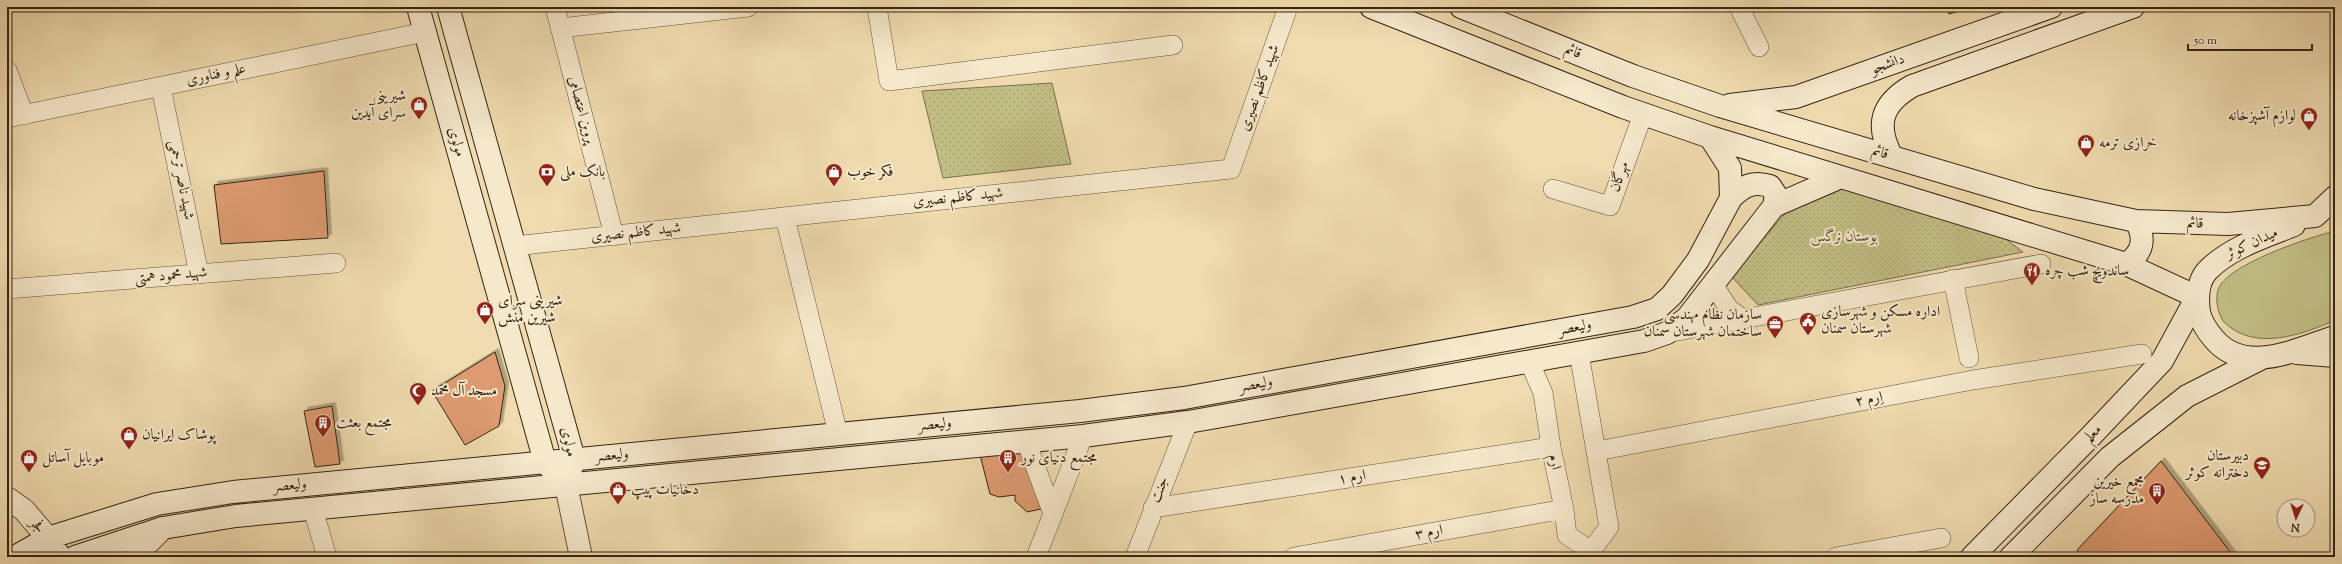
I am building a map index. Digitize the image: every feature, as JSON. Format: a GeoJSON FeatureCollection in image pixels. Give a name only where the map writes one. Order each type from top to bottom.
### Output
{"type":"FeatureCollection","features":[{"type":"Feature","properties":{"kind":"main road","name":"مولوی"},"geometry":{"type":"LineString","coordinates":[[418,7],[545,462],[566,485]]}},
{"type":"Feature","properties":{"kind":"main road"},"geometry":{"type":"LineString","coordinates":[[1371,7],[1643,114],[1710,137],[2126,264],[2197,297]]}},
{"type":"Feature","properties":{"kind":"main road","name":"قائم"},"geometry":{"type":"LineString","coordinates":[[1461,7],[1632,76],[1720,106],[2034,199],[2136,221],[2228,224],[2325,214]]}},
{"type":"Feature","properties":{"kind":"main road","name":"دانشجو"},"geometry":{"type":"LineString","coordinates":[[1720,106],[1796,97],[2051,7]]}},
{"type":"Feature","properties":{"kind":"main road","name":"دانشجو"},"geometry":{"type":"LineString","coordinates":[[1892,157],[1884,142],[1882,125],[1887,108],[1897,95],[1912,86],[2133,7]]}},
{"type":"Feature","properties":{"kind":"main road","name":"مولوی"},"geometry":{"type":"LineString","coordinates":[[450,16],[574,459],[566,485]]}},
{"type":"Feature","properties":{"kind":"main road"},"geometry":{"type":"LineString","coordinates":[[425,32],[450,16]]}},
{"type":"Feature","properties":{"kind":"main road"},"geometry":{"type":"LineString","coordinates":[[1710,137],[1730,168],[1732,198]]}},
{"type":"Feature","properties":{"kind":"main road","name":"ولیعصر"},"geometry":{"type":"LineString","coordinates":[[75,557],[162,528],[236,516],[1083,436],[1188,422],[1644,341],[1667,333],[1687,318],[1774,206],[1842,177]]}},
{"type":"Feature","properties":{"kind":"main road"},"geometry":{"type":"LineString","coordinates":[[1732,198],[1746,185],[1760,183],[1770,186],[1776,195],[1774,206]]}},
{"type":"Feature","properties":{"kind":"main road"},"geometry":{"type":"LineString","coordinates":[[2325,214],[2335,197]]}},
{"type":"Feature","properties":{"kind":"main road","name":"ولیعصر"},"geometry":{"type":"LineString","coordinates":[[15,557],[48,538],[157,504],[232,492],[1080,411],[1184,398],[1633,317],[1657,309],[1672,295],[1698,260],[1732,198]]}},
{"type":"Feature","properties":{"kind":"main road","name":"میدان کوثر"},"geometry":{"type":"LineString","coordinates":[[2325,214],[2222,257],[2207,271],[2200,283],[2197,297],[2200,316],[2209,333],[2220,346],[2237,357],[2262,358],[2288,352],[2335,336]]}},
{"type":"Feature","properties":{"kind":"main road"},"geometry":{"type":"LineString","coordinates":[[2126,264],[2138,255],[2143,241],[2141,230],[2136,221]]}},
{"type":"Feature","properties":{"kind":"main road","name":"معلم"},"geometry":{"type":"LineString","coordinates":[[1972,557],[2091,436],[2162,361],[2197,297]]}},
{"type":"Feature","properties":{"kind":"main road"},"geometry":{"type":"LineString","coordinates":[[2288,352],[2335,356]]}},
{"type":"Feature","properties":{"kind":"main road","name":"معلم"},"geometry":{"type":"LineString","coordinates":[[2011,557],[2110,457],[2181,401],[2262,358]]}},
{"type":"Feature","properties":{"kind":"main road"},"geometry":{"type":"LineString","coordinates":[[1080,411],[1083,436]]}},
{"type":"Feature","properties":{"kind":"main road"},"geometry":{"type":"LineString","coordinates":[[1023,417],[1026,441]]}},
{"type":"Feature","properties":{"kind":"main road"},"geometry":{"type":"LineString","coordinates":[[566,485],[581,557]]}},
{"type":"Feature","properties":{"kind":"main road","name":"فجر"},"geometry":{"type":"LineString","coordinates":[[7,498],[24,510],[48,538],[60,557]]}},
{"type":"Feature","properties":{"kind":"main road"},"geometry":{"type":"LineString","coordinates":[[137,557],[139,552],[162,528]]}},
{"type":"Feature","properties":{"kind":"street","name":"پروین اعتصامی"},"geometry":{"type":"LineString","coordinates":[[555,7],[614,236]]}},
{"type":"Feature","properties":{"kind":"street"},"geometry":{"type":"LineString","coordinates":[[560,28],[748,7]]}},
{"type":"Feature","properties":{"kind":"street"},"geometry":{"type":"LineString","coordinates":[[877,7],[889,81],[1173,44]]}},
{"type":"Feature","properties":{"kind":"street","name":"شهید کاظم نصیری"},"geometry":{"type":"LineString","coordinates":[[514,246],[1231,169],[1288,7]]}},
{"type":"Feature","properties":{"kind":"street"},"geometry":{"type":"LineString","coordinates":[[1739,7],[1759,47]]}},
{"type":"Feature","properties":{"kind":"street","name":"علم و فناوری"},"geometry":{"type":"LineString","coordinates":[[16,116],[425,32]]}},
{"type":"Feature","properties":{"kind":"street"},"geometry":{"type":"LineString","coordinates":[[7,70],[16,116]]}},
{"type":"Feature","properties":{"kind":"street","name":"شهید ناصر ترحمی"},"geometry":{"type":"LineString","coordinates":[[161,87],[199,274]]}},
{"type":"Feature","properties":{"kind":"street","name":"مهرگان"},"geometry":{"type":"LineString","coordinates":[[1553,189],[1610,206],[1643,114]]}},
{"type":"Feature","properties":{"kind":"street"},"geometry":{"type":"LineString","coordinates":[[785,217],[838,434]]}},
{"type":"Feature","properties":{"kind":"street","name":"شهید محمود همتی"},"geometry":{"type":"LineString","coordinates":[[7,289],[336,263]]}},
{"type":"Feature","properties":{"kind":"street"},"geometry":{"type":"LineString","coordinates":[[1667,333],[1953,279],[2041,264]]}},
{"type":"Feature","properties":{"kind":"street"},"geometry":{"type":"LineString","coordinates":[[1953,279],[1969,358]]}},
{"type":"Feature","properties":{"kind":"street"},"geometry":{"type":"LineString","coordinates":[[1713,284],[1729,308],[1743,319]]}},
{"type":"Feature","properties":{"kind":"street","name":"ارم"},"geometry":{"type":"LineString","coordinates":[[1529,361],[1543,393],[1551,447],[1564,509],[1566,535],[1592,554],[1609,527],[1580,352]]}},
{"type":"Feature","properties":{"kind":"street","name":"اِرم ۲"},"geometry":{"type":"LineString","coordinates":[[1597,451],[1965,382],[2142,354]]}},
{"type":"Feature","properties":{"kind":"street","name":"جنت"},"geometry":{"type":"LineString","coordinates":[[1135,557],[1188,422]]}},
{"type":"Feature","properties":{"kind":"street"},"geometry":{"type":"LineString","coordinates":[[1036,557],[1083,436]]}},
{"type":"Feature","properties":{"kind":"street"},"geometry":{"type":"LineString","coordinates":[[1026,441],[1053,514]]}},
{"type":"Feature","properties":{"kind":"street","name":"ارم ۱"},"geometry":{"type":"LineString","coordinates":[[1153,508],[1551,447]]}},
{"type":"Feature","properties":{"kind":"street"},"geometry":{"type":"LineString","coordinates":[[313,509],[327,557]]}},
{"type":"Feature","properties":{"kind":"street","name":"ارم ۳"},"geometry":{"type":"LineString","coordinates":[[1294,557],[1564,509]]}},
{"type":"Feature","properties":{"kind":"street"},"geometry":{"type":"LineString","coordinates":[[1836,557],[1941,538]]}},
{"type":"Feature","properties":{"kind":"green space"},"geometry":{"type":"Polygon","coordinates":[[[1052,83],[1071,164],[943,178],[922,91],[1052,83]]]}},
{"type":"Feature","properties":{"kind":"green space","name":"بوستان نرگس"},"geometry":{"type":"Polygon","coordinates":[[[1839,186],[1991,228],[2023,252],[1758,305],[1731,276],[1797,200],[1839,186]]]}},
{"type":"Feature","properties":{"kind":"green space"},"geometry":{"type":"Polygon","coordinates":[[[2335,231],[2335,320],[2308,331],[2278,338],[2264,339],[2249,336],[2236,331],[2224,322],[2217,302],[2218,290],[2224,281],[2236,271],[2270,253],[2307,239],[2335,231]]]}},
{"type":"Feature","properties":{"kind":"building"},"geometry":{"type":"Polygon","coordinates":[[[1947,7],[1971,7],[1949,14],[1947,7]]]}},
{"type":"Feature","properties":{"kind":"building"},"geometry":{"type":"Polygon","coordinates":[[[324,171],[328,238],[221,244],[214,185],[324,171]]]}},
{"type":"Feature","properties":{"kind":"building"},"geometry":{"type":"Polygon","coordinates":[[[495,352],[505,386],[499,426],[465,445],[432,391],[495,352]]]}},
{"type":"Feature","properties":{"kind":"building","name":"مجتمع بعثت"},"geometry":{"type":"Polygon","coordinates":[[[332,406],[340,464],[315,467],[304,411],[332,406]]]}},
{"type":"Feature","properties":{"kind":"building","name":"مجتمع دنیای نور"},"geometry":{"type":"Polygon","coordinates":[[[1023,446],[1041,509],[1027,512],[1015,501],[1015,495],[999,497],[990,494],[979,451],[1023,446]]]}},
{"type":"Feature","properties":{"kind":"building","name":"مجمع خیرین مدرسه ساز"},"geometry":{"type":"Polygon","coordinates":[[[2161,461],[2234,557],[2081,557],[2077,550],[2161,461]]]}},
{"type":"Feature","properties":{"kind":"place","name":"شیرینی سرای آیدین"},"geometry":{"type":"Point","coordinates":[419,120]}},
{"type":"Feature","properties":{"kind":"place","name":"لوازم آشپزخانه"},"geometry":{"type":"Point","coordinates":[2309,131]}},
{"type":"Feature","properties":{"kind":"place","name":"خرازی ترمه"},"geometry":{"type":"Point","coordinates":[2086,158]}},
{"type":"Feature","properties":{"kind":"place","name":"بانک ملی"},"geometry":{"type":"Point","coordinates":[547,187]}},
{"type":"Feature","properties":{"kind":"place","name":"فکر خوب"},"geometry":{"type":"Point","coordinates":[834,187]}},
{"type":"Feature","properties":{"kind":"place","name":"ساندویچ شب چره"},"geometry":{"type":"Point","coordinates":[2032,286]}},
{"type":"Feature","properties":{"kind":"place","name":"شیرینی سرای شیرین منش"},"geometry":{"type":"Point","coordinates":[485,325]}},
{"type":"Feature","properties":{"kind":"place","name":"اداره مسکن و شهرسازی شهرستان سمنان"},"geometry":{"type":"Point","coordinates":[1808,336]}},
{"type":"Feature","properties":{"kind":"place","name":"سازمان نظام مهندسی ساختمان شهرستان سمنان"},"geometry":{"type":"Point","coordinates":[1775,339]}},
{"type":"Feature","properties":{"kind":"place","name":"مسجد آل محمد"},"geometry":{"type":"Point","coordinates":[418,406]}},
{"type":"Feature","properties":{"kind":"place","name":"مجتمع بعثت"},"geometry":{"type":"Point","coordinates":[323,438]}},
{"type":"Feature","properties":{"kind":"place","name":"پوشاک ایرانیان"},"geometry":{"type":"Point","coordinates":[129,450]}},
{"type":"Feature","properties":{"kind":"place","name":"موبایل آساتل"},"geometry":{"type":"Point","coordinates":[29,473]}},
{"type":"Feature","properties":{"kind":"place","name":"مجتمع دنیای نور"},"geometry":{"type":"Point","coordinates":[1008,473]}},
{"type":"Feature","properties":{"kind":"place","name":"دبیرستان دخترانه کوثر"},"geometry":{"type":"Point","coordinates":[2262,480]}},
{"type":"Feature","properties":{"kind":"place","name":"دخانیات پیپ"},"geometry":{"type":"Point","coordinates":[618,505]}},
{"type":"Feature","properties":{"kind":"place","name":"مجمع خیرین مدرسه ساز"},"geometry":{"type":"Point","coordinates":[2157,506]}}]}
